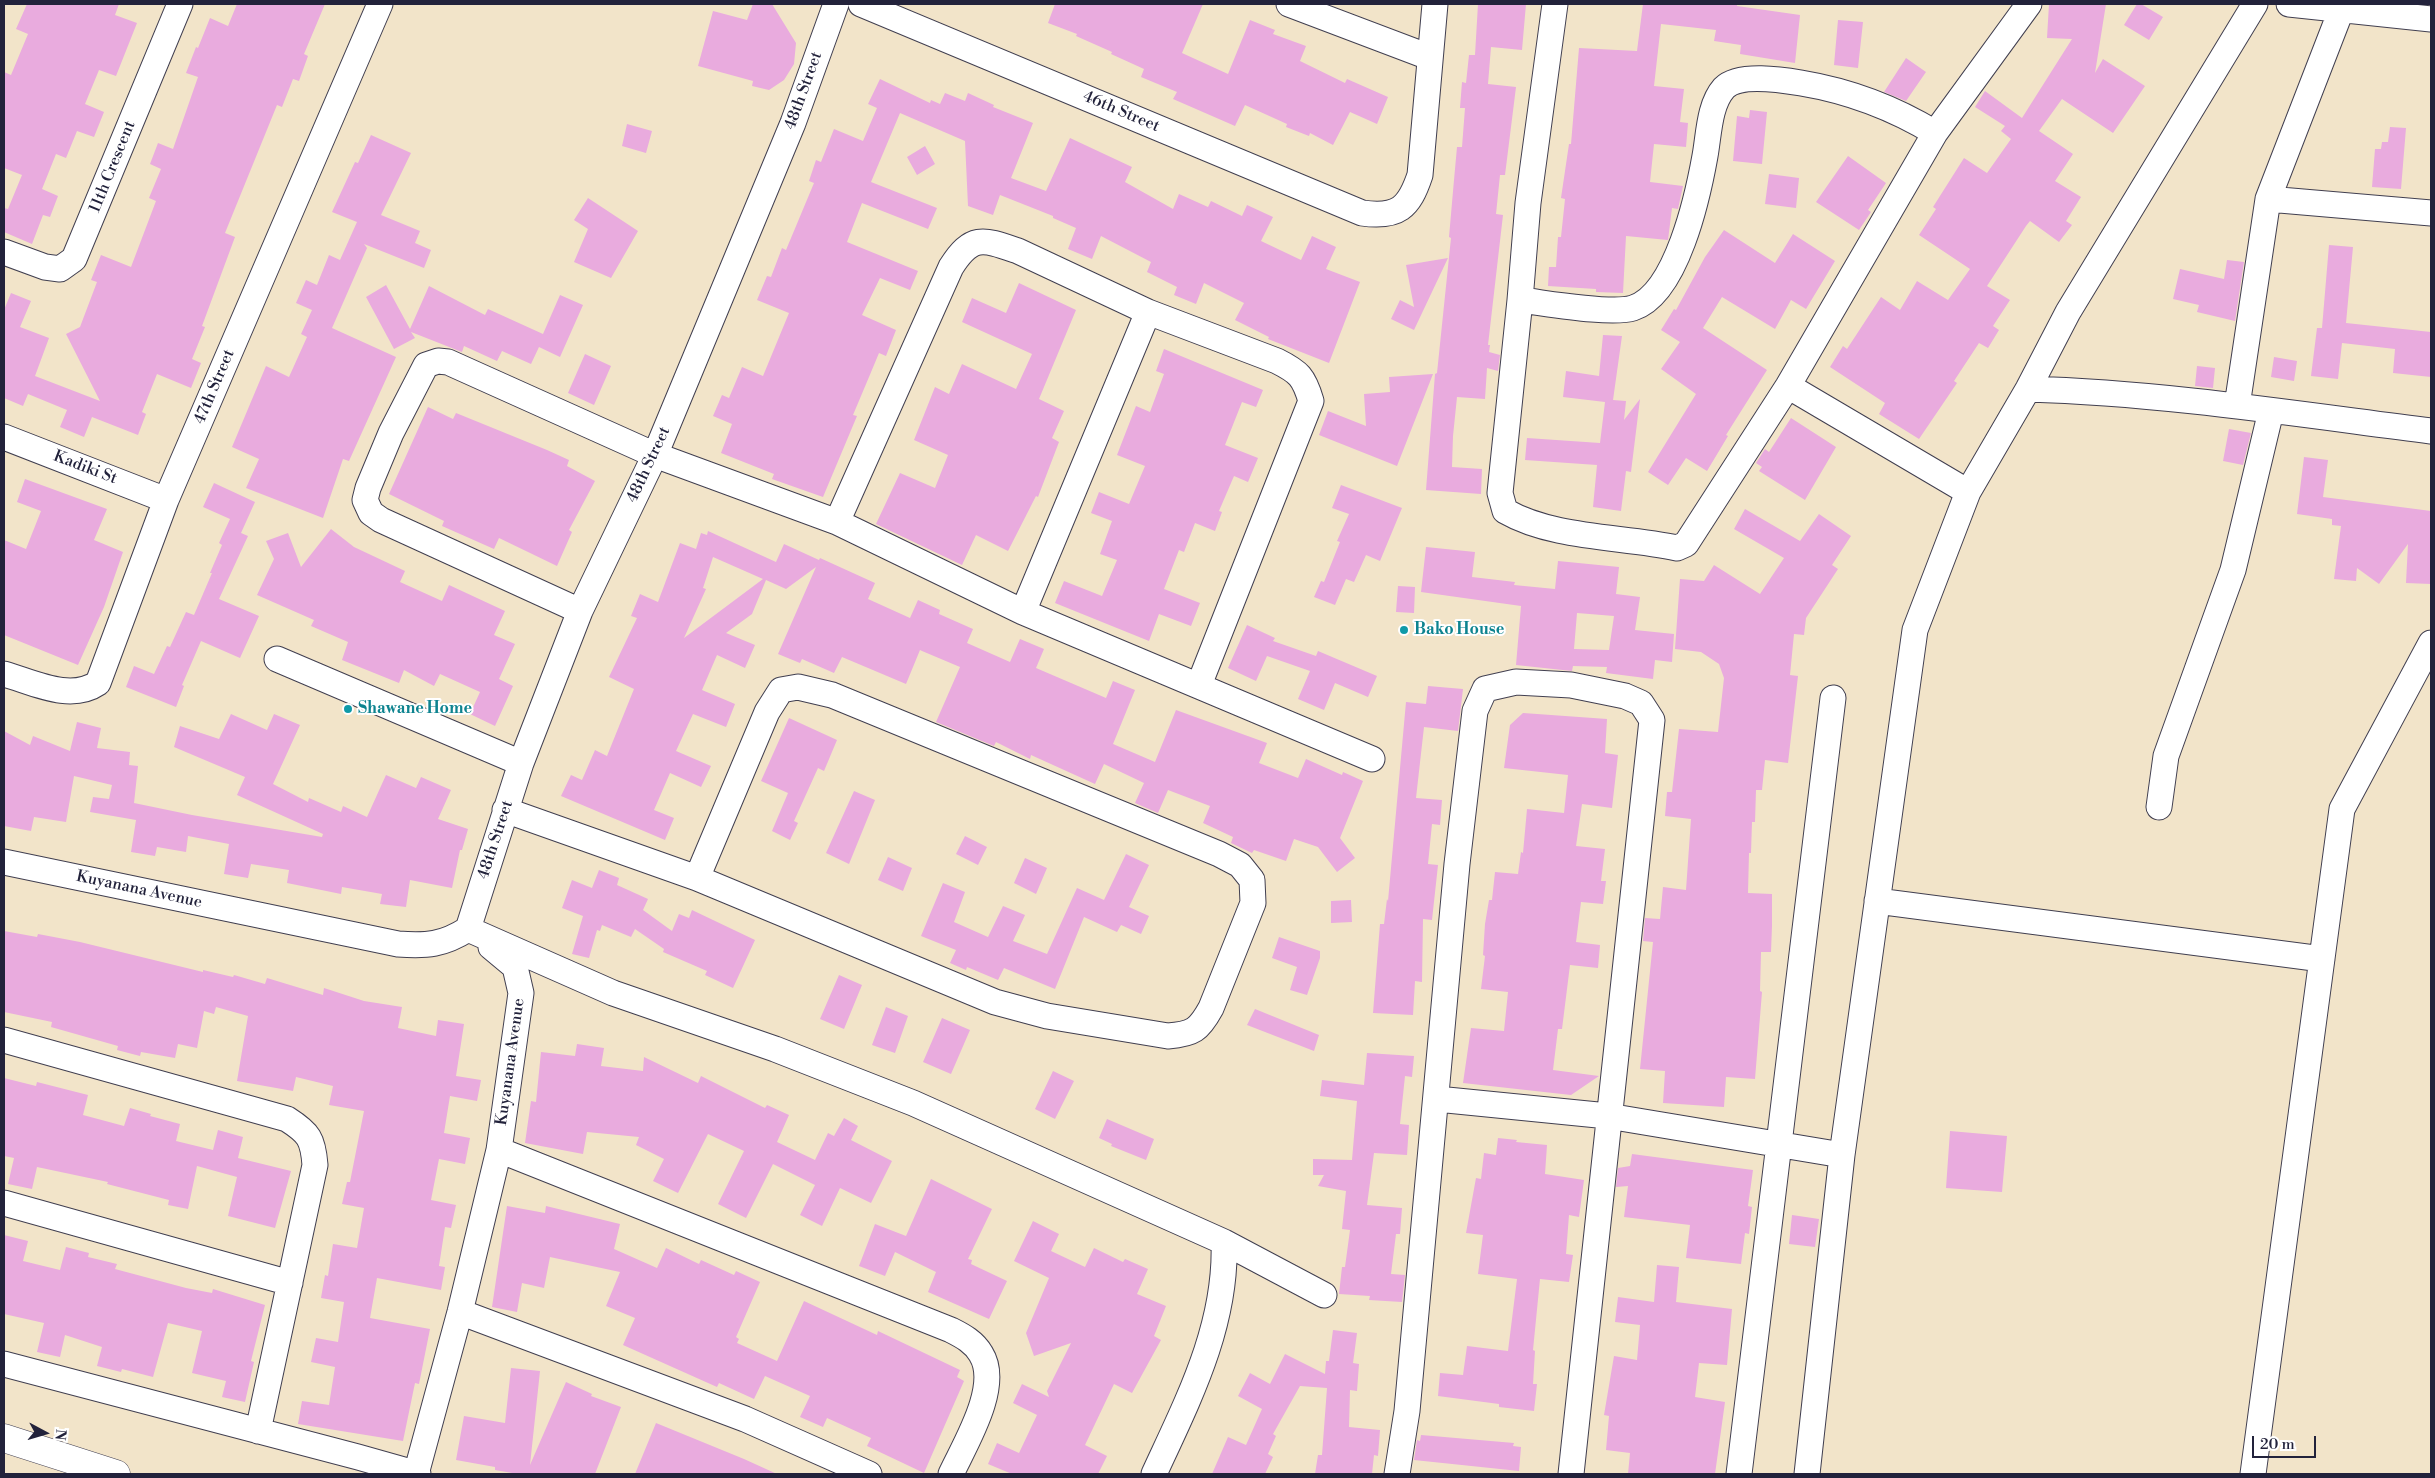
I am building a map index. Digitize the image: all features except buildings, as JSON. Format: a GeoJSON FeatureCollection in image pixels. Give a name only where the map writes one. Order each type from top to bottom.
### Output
{"type":"FeatureCollection","features":[{"type":"Feature","properties":{"kind":"main road"},"geometry":{"type":"LineString","coordinates":[[4,1438],[116,1474]]}},
{"type":"Feature","properties":{"kind":"street","name":"11th Crescent"},"geometry":{"type":"LineString","coordinates":[[4,252],[45,267],[60,269],[74,259],[180,4]]}},
{"type":"Feature","properties":{"kind":"street","name":"47th Street"},"geometry":{"type":"LineString","coordinates":[[4,674],[58,690],[76,692],[88,690],[98,684],[166,500],[380,4]]}},
{"type":"Feature","properties":{"kind":"street","name":"48th Street"},"geometry":{"type":"LineString","coordinates":[[468,929],[521,763],[580,611],[655,455],[793,123],[836,4]]}},
{"type":"Feature","properties":{"kind":"street","name":"46th Street"},"geometry":{"type":"LineString","coordinates":[[862,4],[1362,213],[1382,216],[1398,210],[1413,196],[1420,175],[1429,58]]}},
{"type":"Feature","properties":{"kind":"street"},"geometry":{"type":"LineString","coordinates":[[1289,4],[1429,58],[1435,4]]}},
{"type":"Feature","properties":{"kind":"street"},"geometry":{"type":"LineString","coordinates":[[1555,4],[1528,203],[1500,493],[1506,511],[1520,520],[1597,536],[1677,548],[1686,544],[1788,386],[1935,133],[2029,4]]}},
{"type":"Feature","properties":{"kind":"street"},"geometry":{"type":"LineString","coordinates":[[1807,1474],[1842,1155],[1915,630],[1968,492],[2028,389],[2068,312],[2255,4]]}},
{"type":"Feature","properties":{"kind":"street"},"geometry":{"type":"LineString","coordinates":[[2289,4],[2342,8],[2431,19]]}},
{"type":"Feature","properties":{"kind":"street"},"geometry":{"type":"LineString","coordinates":[[2237,406],[2268,199],[2342,8]]}},
{"type":"Feature","properties":{"kind":"street"},"geometry":{"type":"LineString","coordinates":[[1520,300],[1611,310],[1634,308],[1650,296],[1666,278],[1680,250],[1701,178],[1714,104],[1725,87],[1745,80],[1779,80],[1813,85],[1851,94],[1913,119],[1935,133]]}},
{"type":"Feature","properties":{"kind":"street"},"geometry":{"type":"LineString","coordinates":[[2268,199],[2431,213]]}},
{"type":"Feature","properties":{"kind":"street"},"geometry":{"type":"LineString","coordinates":[[837,522],[951,267],[963,248],[978,242],[996,244],[1018,251],[1148,312],[1294,369],[1306,382],[1311,401],[1198,685]]}},
{"type":"Feature","properties":{"kind":"street"},"geometry":{"type":"LineString","coordinates":[[1023,612],[1148,312]]}},
{"type":"Feature","properties":{"kind":"street"},"geometry":{"type":"LineString","coordinates":[[580,611],[381,520],[371,513],[365,500],[391,433],[426,365],[438,361],[448,362],[655,455],[837,522],[1023,612],[1372,758]]}},
{"type":"Feature","properties":{"kind":"street"},"geometry":{"type":"LineString","coordinates":[[1788,386],[1968,492]]}},
{"type":"Feature","properties":{"kind":"street"},"geometry":{"type":"LineString","coordinates":[[2028,389],[2066,390],[2237,406],[2431,431]]}},
{"type":"Feature","properties":{"kind":"street"},"geometry":{"type":"LineString","coordinates":[[2159,807],[2166,756],[2233,570],[2271,411]]}},
{"type":"Feature","properties":{"kind":"street","name":"Kadiki St"},"geometry":{"type":"LineString","coordinates":[[4,437],[166,500]]}},
{"type":"Feature","properties":{"kind":"street"},"geometry":{"type":"LineString","coordinates":[[2254,1474],[2342,808],[2431,643]]}},
{"type":"Feature","properties":{"kind":"street"},"geometry":{"type":"LineString","coordinates":[[277,659],[521,763]]}},
{"type":"Feature","properties":{"kind":"street"},"geometry":{"type":"LineString","coordinates":[[1398,1474],[1407,1411],[1457,864],[1474,711],[1485,690],[1516,682],[1571,685],[1625,696],[1641,703],[1652,720],[1608,1116],[1572,1474]]}},
{"type":"Feature","properties":{"kind":"street"},"geometry":{"type":"LineString","coordinates":[[505,810],[697,878],[995,1002],[1047,1016],[1168,1036],[1187,1034],[1203,1024],[1253,903],[1252,880],[1240,865],[1219,854],[832,695],[798,687],[781,690],[767,712],[697,878]]}},
{"type":"Feature","properties":{"kind":"street"},"geometry":{"type":"LineString","coordinates":[[1739,1474],[1833,698]]}},
{"type":"Feature","properties":{"kind":"street","name":"Kuyanana Avenue"},"geometry":{"type":"LineString","coordinates":[[4,862],[398,944],[425,946],[452,939],[468,929],[515,967],[521,993],[498,1150],[460,1312],[417,1474]]}},
{"type":"Feature","properties":{"kind":"street"},"geometry":{"type":"LineString","coordinates":[[1877,901],[2322,959]]}},
{"type":"Feature","properties":{"kind":"street"},"geometry":{"type":"LineString","coordinates":[[468,929],[613,993],[776,1049],[913,1103],[1224,1242],[1324,1295]]}},
{"type":"Feature","properties":{"kind":"street"},"geometry":{"type":"LineString","coordinates":[[4,1040],[286,1119],[304,1130],[314,1146],[315,1165],[258,1431]]}},
{"type":"Feature","properties":{"kind":"street"},"geometry":{"type":"LineString","coordinates":[[1437,1099],[1608,1116],[1842,1155]]}},
{"type":"Feature","properties":{"kind":"street"},"geometry":{"type":"LineString","coordinates":[[498,1150],[942,1326],[969,1340],[982,1354],[987,1372],[987,1388],[951,1474]]}},
{"type":"Feature","properties":{"kind":"street"},"geometry":{"type":"LineString","coordinates":[[4,1203],[290,1283]]}},
{"type":"Feature","properties":{"kind":"street"},"geometry":{"type":"LineString","coordinates":[[1154,1474],[1202,1368],[1212,1335],[1225,1267],[1224,1242]]}},
{"type":"Feature","properties":{"kind":"street"},"geometry":{"type":"LineString","coordinates":[[460,1312],[746,1419],[869,1474]]}},
{"type":"Feature","properties":{"kind":"street"},"geometry":{"type":"LineString","coordinates":[[4,1364],[258,1431],[356,1465],[417,1474]]}},
{"type":"Feature","properties":{"kind":"place","name":"Bako House"},"geometry":{"type":"Point","coordinates":[1404,630]}},
{"type":"Feature","properties":{"kind":"place","name":"Shawane Home"},"geometry":{"type":"Point","coordinates":[348,709]}}]}
